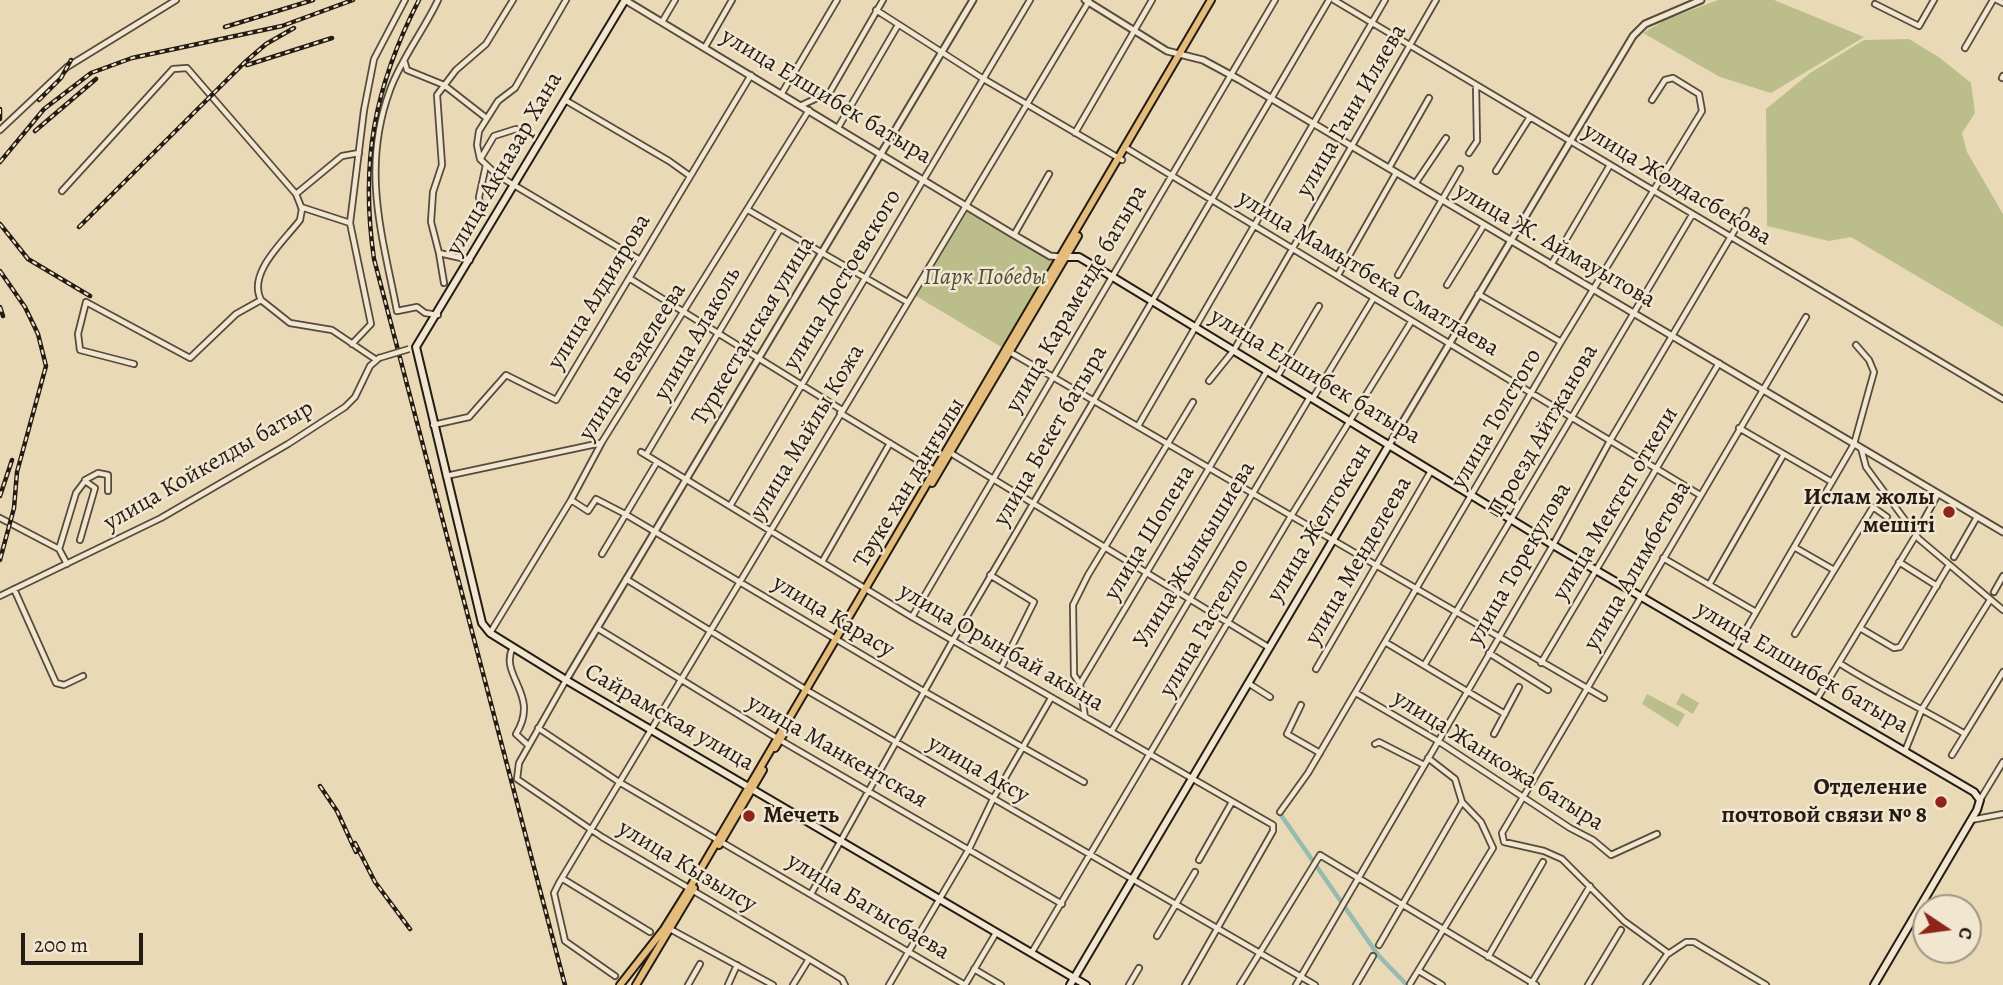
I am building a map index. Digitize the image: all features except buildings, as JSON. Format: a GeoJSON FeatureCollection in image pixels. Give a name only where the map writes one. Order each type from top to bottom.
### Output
{"type":"FeatureCollection","features":[{"type":"Feature","properties":{"kind":"main road","name":"улица Акназар Хана"},"geometry":{"type":"LineString","coordinates":[[413,348],[439,315],[513,184],[625,0]]}},
{"type":"Feature","properties":{"kind":"main road","name":"Тәуке хан даңғылы"},"geometry":{"type":"LineString","coordinates":[[620,985],[689,891],[1213,0]]}},
{"type":"Feature","properties":{"kind":"main road","name":"улица Елшибек батыра"},"geometry":{"type":"LineString","coordinates":[[1063,257],[1079,257],[1150,299],[1553,545],[1975,792],[1980,800]]}},
{"type":"Feature","properties":{"kind":"main road"},"geometry":{"type":"LineString","coordinates":[[413,348],[482,623],[490,633]]}},
{"type":"Feature","properties":{"kind":"main road","name":"улица Желтоксан"},"geometry":{"type":"LineString","coordinates":[[1070,985],[1389,445]]}},
{"type":"Feature","properties":{"kind":"main road","name":"Сайрамская улица"},"geometry":{"type":"LineString","coordinates":[[490,633],[650,730],[1086,985]]}},
{"type":"Feature","properties":{"kind":"main road"},"geometry":{"type":"LineString","coordinates":[[1874,985],[1971,820],[1980,800]]}},
{"type":"Feature","properties":{"kind":"main road","name":"Тәуке хан даңғылы"},"geometry":{"type":"LineString","coordinates":[[637,984],[689,891]]}},
{"type":"Feature","properties":{"kind":"street"},"geometry":{"type":"LineString","coordinates":[[0,130],[67,67],[83,60],[176,0]]}},
{"type":"Feature","properties":{"kind":"street"},"geometry":{"type":"LineString","coordinates":[[352,344],[371,324],[350,223],[359,153],[374,59],[405,0]]}},
{"type":"Feature","properties":{"kind":"street"},"geometry":{"type":"LineString","coordinates":[[438,0],[390,88],[381,123],[376,170],[376,214],[397,311],[417,307],[425,313],[439,315]]}},
{"type":"Feature","properties":{"kind":"street"},"geometry":{"type":"LineString","coordinates":[[444,283],[430,222],[433,192],[442,165],[437,95],[456,70],[486,44],[513,0]]}},
{"type":"Feature","properties":{"kind":"street"},"geometry":{"type":"LineString","coordinates":[[566,0],[515,88],[486,117],[479,131],[480,159],[513,184],[640,260]]}},
{"type":"Feature","properties":{"kind":"street","name":"улица Елшибек батыра"},"geometry":{"type":"LineString","coordinates":[[625,0],[838,126],[1014,235],[1050,256],[1063,257]]}},
{"type":"Feature","properties":{"kind":"street"},"geometry":{"type":"LineString","coordinates":[[662,22],[674,0]]}},
{"type":"Feature","properties":{"kind":"street"},"geometry":{"type":"LineString","coordinates":[[705,47],[733,0]]}},
{"type":"Feature","properties":{"kind":"street"},"geometry":{"type":"LineString","coordinates":[[782,93],[837,0]]}},
{"type":"Feature","properties":{"kind":"street"},"geometry":{"type":"LineString","coordinates":[[802,106],[830,93],[883,0]]}},
{"type":"Feature","properties":{"kind":"street","name":"Туркестанская улица"},"geometry":{"type":"LineString","coordinates":[[566,680],[973,0]]}},
{"type":"Feature","properties":{"kind":"street","name":"улица Достоевского"},"geometry":{"type":"LineString","coordinates":[[730,506],[1030,0]]}},
{"type":"Feature","properties":{"kind":"street"},"geometry":{"type":"LineString","coordinates":[[1075,133],[1152,0]]}},
{"type":"Feature","properties":{"kind":"street","name":"улица Караменде батыра"},"geometry":{"type":"LineString","coordinates":[[912,617],[1229,74],[1275,0]]}},
{"type":"Feature","properties":{"kind":"street","name":"улица Бекет батыра"},"geometry":{"type":"LineString","coordinates":[[811,894],[990,575],[1150,299],[1329,0]]}},
{"type":"Feature","properties":{"kind":"street","name":"улица Жолдасбекова"},"geometry":{"type":"LineString","coordinates":[[1334,0],[2003,399]]}},
{"type":"Feature","properties":{"kind":"street"},"geometry":{"type":"LineString","coordinates":[[1138,426],[1385,0]]}},
{"type":"Feature","properties":{"kind":"street","name":"улица Гани Иляева"},"geometry":{"type":"LineString","coordinates":[[1209,381],[1234,350],[1436,0]]}},
{"type":"Feature","properties":{"kind":"street","name":"улица Желтоксан"},"geometry":{"type":"LineString","coordinates":[[1389,445],[1633,36],[1656,18],[1701,0]]}},
{"type":"Feature","properties":{"kind":"street"},"geometry":{"type":"LineString","coordinates":[[1875,4],[1919,26],[1934,0]]}},
{"type":"Feature","properties":{"kind":"street"},"geometry":{"type":"LineString","coordinates":[[1965,48],[1995,0],[2003,3]]}},
{"type":"Feature","properties":{"kind":"street","name":"улица Ж. Аймауытова"},"geometry":{"type":"LineString","coordinates":[[1088,1],[1133,32],[1181,55],[1203,60],[1229,74],[2003,532]]}},
{"type":"Feature","properties":{"kind":"street","name":"улица Майлы Кожа"},"geometry":{"type":"LineString","coordinates":[[561,881],[1088,1]]}},
{"type":"Feature","properties":{"kind":"street"},"geometry":{"type":"LineString","coordinates":[[876,10],[1025,105],[1121,160]]}},
{"type":"Feature","properties":{"kind":"street"},"geometry":{"type":"LineString","coordinates":[[838,126],[898,25]]}},
{"type":"Feature","properties":{"kind":"street"},"geometry":{"type":"LineString","coordinates":[[405,62],[407,70],[444,85],[486,117]]}},
{"type":"Feature","properties":{"kind":"street"},"geometry":{"type":"LineString","coordinates":[[62,191],[173,69],[182,67],[211,93],[296,194],[301,207],[300,220],[257,282],[261,300],[290,323],[332,330],[377,359],[413,348]]}},
{"type":"Feature","properties":{"kind":"street","name":"улица Алдиярова"},"geometry":{"type":"LineString","coordinates":[[433,425],[469,417],[506,375],[556,400],[751,75]]}},
{"type":"Feature","properties":{"kind":"street","name":"улица Толстого"},"geometry":{"type":"LineString","coordinates":[[1280,812],[1356,693],[1561,342],[1702,111],[1699,94],[1673,78],[1665,80],[1652,100]]}},
{"type":"Feature","properties":{"kind":"street"},"geometry":{"type":"LineString","coordinates":[[1469,153],[1477,141],[1476,85]]}},
{"type":"Feature","properties":{"kind":"street"},"geometry":{"type":"LineString","coordinates":[[1388,169],[1429,98]]}},
{"type":"Feature","properties":{"kind":"street"},"geometry":{"type":"LineString","coordinates":[[565,100],[690,176]]}},
{"type":"Feature","properties":{"kind":"street","name":"улица Безделеева"},"geometry":{"type":"LineString","coordinates":[[490,633],[571,500],[602,442],[809,110]]}},
{"type":"Feature","properties":{"kind":"street"},"geometry":{"type":"LineString","coordinates":[[1496,172],[1530,117]]}},
{"type":"Feature","properties":{"kind":"street"},"geometry":{"type":"LineString","coordinates":[[480,159],[494,136],[516,129]]}},
{"type":"Feature","properties":{"kind":"street"},"geometry":{"type":"LineString","coordinates":[[1414,184],[1446,138]]}},
{"type":"Feature","properties":{"kind":"street","name":"улица Мамытбека Сматлаева"},"geometry":{"type":"LineString","coordinates":[[1127,149],[1700,495]]}},
{"type":"Feature","properties":{"kind":"street"},"geometry":{"type":"LineString","coordinates":[[296,194],[342,156],[359,153]]}},
{"type":"Feature","properties":{"kind":"street"},"geometry":{"type":"LineString","coordinates":[[481,211],[479,197],[486,165]]}},
{"type":"Feature","properties":{"kind":"street"},"geometry":{"type":"LineString","coordinates":[[1551,265],[1610,165]]}},
{"type":"Feature","properties":{"kind":"street"},"geometry":{"type":"LineString","coordinates":[[1398,275],[1460,169]]}},
{"type":"Feature","properties":{"kind":"street"},"geometry":{"type":"LineString","coordinates":[[1338,275],[1395,173]]}},
{"type":"Feature","properties":{"kind":"street"},"geometry":{"type":"LineString","coordinates":[[1014,235],[1049,174]]}},
{"type":"Feature","properties":{"kind":"street"},"geometry":{"type":"LineString","coordinates":[[301,207],[350,223]]}},
{"type":"Feature","properties":{"kind":"street"},"geometry":{"type":"LineString","coordinates":[[748,209],[906,302]]}},
{"type":"Feature","properties":{"kind":"street","name":"улица Торекулова"},"geometry":{"type":"LineString","coordinates":[[1296,985],[1553,545],[1611,439],[1732,239],[1746,211]]}},
{"type":"Feature","properties":{"kind":"street","name":"Проезд Айтжанова"},"geometry":{"type":"LineString","coordinates":[[1425,664],[1692,215]]}},
{"type":"Feature","properties":{"kind":"street"},"geometry":{"type":"LineString","coordinates":[[1447,285],[1484,225]]}},
{"type":"Feature","properties":{"kind":"street","name":"улица Алаколь"},"geometry":{"type":"LineString","coordinates":[[644,454],[719,334],[780,229]]}},
{"type":"Feature","properties":{"kind":"street"},"geometry":{"type":"LineString","coordinates":[[439,253],[471,260]]}},
{"type":"Feature","properties":{"kind":"street"},"geometry":{"type":"LineString","coordinates":[[629,278],[936,471]]}},
{"type":"Feature","properties":{"kind":"street"},"geometry":{"type":"LineString","coordinates":[[1478,294],[1561,342]]}},
{"type":"Feature","properties":{"kind":"street"},"geometry":{"type":"LineString","coordinates":[[1312,397],[1373,299]]}},
{"type":"Feature","properties":{"kind":"street"},"geometry":{"type":"LineString","coordinates":[[134,364],[80,350],[78,334],[86,302],[190,358],[236,314],[261,300]]}},
{"type":"Feature","properties":{"kind":"street"},"geometry":{"type":"LineString","coordinates":[[1278,377],[1319,306]]}},
{"type":"Feature","properties":{"kind":"street","name":"улица Алимбетова"},"geometry":{"type":"LineString","coordinates":[[1590,886],[1562,859],[1544,851],[1504,842],[1502,833],[1806,317]]}},
{"type":"Feature","properties":{"kind":"street","name":"улица Гастелло"},"geometry":{"type":"LineString","coordinates":[[1032,953],[1291,516],[1411,322]]}},
{"type":"Feature","properties":{"kind":"street"},"geometry":{"type":"LineString","coordinates":[[1734,650],[1854,444],[1874,372],[1856,345]]}},
{"type":"Feature","properties":{"kind":"street"},"geometry":{"type":"LineString","coordinates":[[1008,351],[1604,698]]}},
{"type":"Feature","properties":{"kind":"street","name":"улица Койкелды батыр"},"geometry":{"type":"LineString","coordinates":[[0,596],[161,518],[332,416],[355,397],[377,359]]}},
{"type":"Feature","properties":{"kind":"street","name":"улица Мектеп откели"},"geometry":{"type":"LineString","coordinates":[[1541,663],[1719,363]]}},
{"type":"Feature","properties":{"kind":"street","name":"улица Шопена"},"geometry":{"type":"LineString","coordinates":[[1080,684],[1267,370]]}},
{"type":"Feature","properties":{"kind":"street","name":"Улица Жылкышиева"},"geometry":{"type":"LineString","coordinates":[[1111,732],[1312,397]]}},
{"type":"Feature","properties":{"kind":"street"},"geometry":{"type":"LineString","coordinates":[[1085,717],[1080,684],[1074,675],[1073,605],[1104,547],[1193,402]]}},
{"type":"Feature","properties":{"kind":"street"},"geometry":{"type":"LineString","coordinates":[[1739,428],[1832,482]]}},
{"type":"Feature","properties":{"kind":"street"},"geometry":{"type":"LineString","coordinates":[[445,476],[602,442]]}},
{"type":"Feature","properties":{"kind":"street"},"geometry":{"type":"LineString","coordinates":[[821,562],[890,443]]}},
{"type":"Feature","properties":{"kind":"street"},"geometry":{"type":"LineString","coordinates":[[1861,448],[1866,467],[1916,534],[2003,610]]}},
{"type":"Feature","properties":{"kind":"street"},"geometry":{"type":"LineString","coordinates":[[948,451],[1268,647]]}},
{"type":"Feature","properties":{"kind":"street","name":"улица Орынбай акына"},"geometry":{"type":"LineString","coordinates":[[644,454],[912,617],[1273,825],[1273,831],[1247,881],[1217,927]]}},
{"type":"Feature","properties":{"kind":"street"},"geometry":{"type":"LineString","coordinates":[[1709,585],[1784,454]]}},
{"type":"Feature","properties":{"kind":"street"},"geometry":{"type":"LineString","coordinates":[[602,554],[657,462]]}},
{"type":"Feature","properties":{"kind":"street","name":"улица Менделеева"},"geometry":{"type":"LineString","coordinates":[[1316,669],[1431,471]]}},
{"type":"Feature","properties":{"kind":"street"},"geometry":{"type":"LineString","coordinates":[[59,549],[76,493],[85,481],[103,472],[108,475],[108,491]]}},
{"type":"Feature","properties":{"kind":"street"},"geometry":{"type":"LineString","coordinates":[[80,540],[95,488],[85,481]]}},
{"type":"Feature","properties":{"kind":"street"},"geometry":{"type":"LineString","coordinates":[[1921,525],[1938,494]]}},
{"type":"Feature","properties":{"kind":"street","name":"улица Карасу"},"geometry":{"type":"LineString","coordinates":[[571,500],[588,511],[596,499],[656,531],[836,640],[1084,782]]}},
{"type":"Feature","properties":{"kind":"street"},"geometry":{"type":"LineString","coordinates":[[1795,634],[1873,507],[1887,517]]}},
{"type":"Feature","properties":{"kind":"street"},"geometry":{"type":"LineString","coordinates":[[1954,557],[1977,517]]}},
{"type":"Feature","properties":{"kind":"street"},"geometry":{"type":"LineString","coordinates":[[0,519],[59,549],[67,564]]}},
{"type":"Feature","properties":{"kind":"street"},"geometry":{"type":"LineString","coordinates":[[1817,699],[1916,534]]}},
{"type":"Feature","properties":{"kind":"street"},"geometry":{"type":"LineString","coordinates":[[1794,547],[1834,570]]}},
{"type":"Feature","properties":{"kind":"street"},"geometry":{"type":"LineString","coordinates":[[1663,558],[1756,612]]}},
{"type":"Feature","properties":{"kind":"street"},"geometry":{"type":"LineString","coordinates":[[1899,562],[1937,586]]}},
{"type":"Feature","properties":{"kind":"street"},"geometry":{"type":"LineString","coordinates":[[1860,628],[1894,648],[1899,647],[1949,565]]}},
{"type":"Feature","properties":{"kind":"street"},"geometry":{"type":"LineString","coordinates":[[990,575],[1034,602],[1000,668]]}},
{"type":"Feature","properties":{"kind":"street"},"geometry":{"type":"LineString","coordinates":[[1994,592],[2003,576]]}},
{"type":"Feature","properties":{"kind":"street","name":"улица Аксу"},"geometry":{"type":"LineString","coordinates":[[626,579],[807,690],[1315,985]]}},
{"type":"Feature","properties":{"kind":"street"},"geometry":{"type":"LineString","coordinates":[[14,589],[56,683],[64,685],[83,676]]}},
{"type":"Feature","properties":{"kind":"street"},"geometry":{"type":"LineString","coordinates":[[1905,751],[1922,709],[1990,600]]}},
{"type":"Feature","properties":{"kind":"street","name":"улица Манкентская"},"geometry":{"type":"LineString","coordinates":[[597,628],[779,739],[1062,904]]}},
{"type":"Feature","properties":{"kind":"street"},"geometry":{"type":"LineString","coordinates":[[1385,642],[1505,714]]}},
{"type":"Feature","properties":{"kind":"street"},"geometry":{"type":"LineString","coordinates":[[513,647],[509,656],[510,667],[525,702],[523,722],[516,734],[528,746],[566,680]]}},
{"type":"Feature","properties":{"kind":"street"},"geometry":{"type":"LineString","coordinates":[[1489,653],[1548,690]]}},
{"type":"Feature","properties":{"kind":"street"},"geometry":{"type":"LineString","coordinates":[[1839,663],[1889,695],[1922,709],[1965,734]]}},
{"type":"Feature","properties":{"kind":"street"},"geometry":{"type":"LineString","coordinates":[[1952,755],[2002,674]]}},
{"type":"Feature","properties":{"kind":"street"},"geometry":{"type":"LineString","coordinates":[[1247,683],[1270,697]]}},
{"type":"Feature","properties":{"kind":"street"},"geometry":{"type":"LineString","coordinates":[[1494,734],[1519,687]]}},
{"type":"Feature","properties":{"kind":"street","name":"улица Жанкожа батыра"},"geometry":{"type":"LineString","coordinates":[[1356,693],[1438,741],[1466,763],[1593,840],[1611,855],[1657,834]]}},
{"type":"Feature","properties":{"kind":"street"},"geometry":{"type":"LineString","coordinates":[[889,985],[941,899],[993,799],[1051,698]]}},
{"type":"Feature","properties":{"kind":"street"},"geometry":{"type":"LineString","coordinates":[[1301,705],[1287,734],[1320,752]]}},
{"type":"Feature","properties":{"kind":"street","name":"улица Багысбаева"},"geometry":{"type":"LineString","coordinates":[[538,728],[619,782],[965,985]]}},
{"type":"Feature","properties":{"kind":"street"},"geometry":{"type":"LineString","coordinates":[[1375,744],[1379,742],[1424,765]]}},
{"type":"Feature","properties":{"kind":"street","name":"улица Кызылсу"},"geometry":{"type":"LineString","coordinates":[[528,746],[516,772],[517,779],[689,891],[842,979],[845,985]]}},
{"type":"Feature","properties":{"kind":"street"},"geometry":{"type":"LineString","coordinates":[[1409,984],[1493,848],[1481,822],[1462,802],[1455,779],[1428,758]]}},
{"type":"Feature","properties":{"kind":"street"},"geometry":{"type":"LineString","coordinates":[[1980,800],[2003,762]]}},
{"type":"Feature","properties":{"kind":"street"},"geometry":{"type":"LineString","coordinates":[[1199,860],[1232,802]]}},
{"type":"Feature","properties":{"kind":"street"},"geometry":{"type":"LineString","coordinates":[[1379,945],[1462,802]]}},
{"type":"Feature","properties":{"kind":"street"},"geometry":{"type":"LineString","coordinates":[[1971,820],[2003,814]]}},
{"type":"Feature","properties":{"kind":"street"},"geometry":{"type":"LineString","coordinates":[[1240,985],[1312,864],[1321,855],[1533,984],[1590,886],[1624,920],[1668,954]]}},
{"type":"Feature","properties":{"kind":"street"},"geometry":{"type":"LineString","coordinates":[[1488,957],[1542,862]]}},
{"type":"Feature","properties":{"kind":"street"},"geometry":{"type":"LineString","coordinates":[[1157,936],[1195,872]]}},
{"type":"Feature","properties":{"kind":"street"},"geometry":{"type":"LineString","coordinates":[[615,976],[565,941],[554,893],[561,881],[650,932]]}},
{"type":"Feature","properties":{"kind":"street"},"geometry":{"type":"LineString","coordinates":[[1185,985],[1217,927]]}},
{"type":"Feature","properties":{"kind":"street"},"geometry":{"type":"LineString","coordinates":[[670,929],[773,985]]}},
{"type":"Feature","properties":{"kind":"street"},"geometry":{"type":"LineString","coordinates":[[1588,985],[1621,930]]}},
{"type":"Feature","properties":{"kind":"street"},"geometry":{"type":"LineString","coordinates":[[965,985],[997,932]]}},
{"type":"Feature","properties":{"kind":"street"},"geometry":{"type":"LineString","coordinates":[[1646,985],[1668,954],[1686,942],[1694,942],[1766,985]]}},
{"type":"Feature","properties":{"kind":"street"},"geometry":{"type":"LineString","coordinates":[[1356,985],[1373,956]]}},
{"type":"Feature","properties":{"kind":"street"},"geometry":{"type":"LineString","coordinates":[[793,985],[808,959]]}},
{"type":"Feature","properties":{"kind":"street"},"geometry":{"type":"LineString","coordinates":[[688,985],[700,964]]}},
{"type":"Feature","properties":{"kind":"street"},"geometry":{"type":"LineString","coordinates":[[728,985],[737,965]]}},
{"type":"Feature","properties":{"kind":"street"},"geometry":{"type":"LineString","coordinates":[[1129,985],[1139,968]]}},
{"type":"Feature","properties":{"kind":"street"},"geometry":{"type":"LineString","coordinates":[[974,969],[1001,985]]}},
{"type":"Feature","properties":{"kind":"street"},"geometry":{"type":"LineString","coordinates":[[1419,971],[1442,985]]}},
{"type":"Feature","properties":{"kind":"street"},"geometry":{"type":"LineString","coordinates":[[759,985],[762,979]]}},
{"type":"Feature","properties":{"kind":"green space"},"geometry":{"type":"Polygon","coordinates":[[[1718,0],[1774,0],[1864,37],[1771,93],[1720,77],[1643,33],[1665,20],[1718,0]]]}},
{"type":"Feature","properties":{"kind":"green space"},"geometry":{"type":"Polygon","coordinates":[[[1909,39],[1940,58],[1971,83],[1975,113],[1962,133],[1967,152],[2003,214],[2003,327],[1851,237],[1829,241],[1767,226],[1766,109],[1810,73],[1864,40],[1909,39]]]}},
{"type":"Feature","properties":{"kind":"green space","name":"Парк Победы"},"geometry":{"type":"Polygon","coordinates":[[[968,209],[1055,260],[1003,348],[916,296],[968,209]]]}},
{"type":"Feature","properties":{"kind":"green space"},"geometry":{"type":"Polygon","coordinates":[[[1682,693],[1699,703],[1693,714],[1676,704],[1682,693]]]}},
{"type":"Feature","properties":{"kind":"green space"},"geometry":{"type":"Polygon","coordinates":[[[1647,694],[1685,714],[1678,727],[1642,704],[1647,694]]]}},
{"type":"Feature","properties":{"kind":"waterway"},"geometry":{"type":"LineString","coordinates":[[1281,815],[1378,955],[1407,985]]}},
{"type":"Feature","properties":{"kind":"railway"},"geometry":{"type":"LineString","coordinates":[[225,27],[313,0]]}},
{"type":"Feature","properties":{"kind":"railway"},"geometry":{"type":"LineString","coordinates":[[0,162],[44,109],[91,73],[132,58],[282,26],[353,0]]}},
{"type":"Feature","properties":{"kind":"railway"},"geometry":{"type":"LineString","coordinates":[[419,0],[391,64],[374,126],[369,190],[374,259],[565,985]]}},
{"type":"Feature","properties":{"kind":"railway"},"geometry":{"type":"LineString","coordinates":[[79,227],[244,63],[266,44],[294,28]]}},
{"type":"Feature","properties":{"kind":"railway"},"geometry":{"type":"LineString","coordinates":[[247,65],[332,38]]}},
{"type":"Feature","properties":{"kind":"railway"},"geometry":{"type":"LineString","coordinates":[[39,100],[61,78],[71,60]]}},
{"type":"Feature","properties":{"kind":"railway"},"geometry":{"type":"LineString","coordinates":[[35,131],[96,79]]}},
{"type":"Feature","properties":{"kind":"railway"},"geometry":{"type":"LineString","coordinates":[[0,109],[0,119]]}},
{"type":"Feature","properties":{"kind":"railway"},"geometry":{"type":"LineString","coordinates":[[0,224],[28,259],[90,296]]}},
{"type":"Feature","properties":{"kind":"railway"},"geometry":{"type":"LineString","coordinates":[[0,271],[25,307],[38,334],[46,366],[17,472],[14,508],[0,560]]}},
{"type":"Feature","properties":{"kind":"railway"},"geometry":{"type":"LineString","coordinates":[[0,307],[3,316]]}},
{"type":"Feature","properties":{"kind":"railway"},"geometry":{"type":"LineString","coordinates":[[0,496],[12,460]]}},
{"type":"Feature","properties":{"kind":"railway"},"geometry":{"type":"LineString","coordinates":[[320,786],[337,811],[356,852]]}},
{"type":"Feature","properties":{"kind":"railway"},"geometry":{"type":"LineString","coordinates":[[355,843],[375,882],[410,929]]}},
{"type":"Feature","properties":{"kind":"place","name":"Ислам жолы мешіті"},"geometry":{"type":"Point","coordinates":[1949,512]}},
{"type":"Feature","properties":{"kind":"place","name":"Отделение почтовой связи № 8"},"geometry":{"type":"Point","coordinates":[1941,802]}},
{"type":"Feature","properties":{"kind":"place","name":"Мечеть"},"geometry":{"type":"Point","coordinates":[749,816]}}]}
